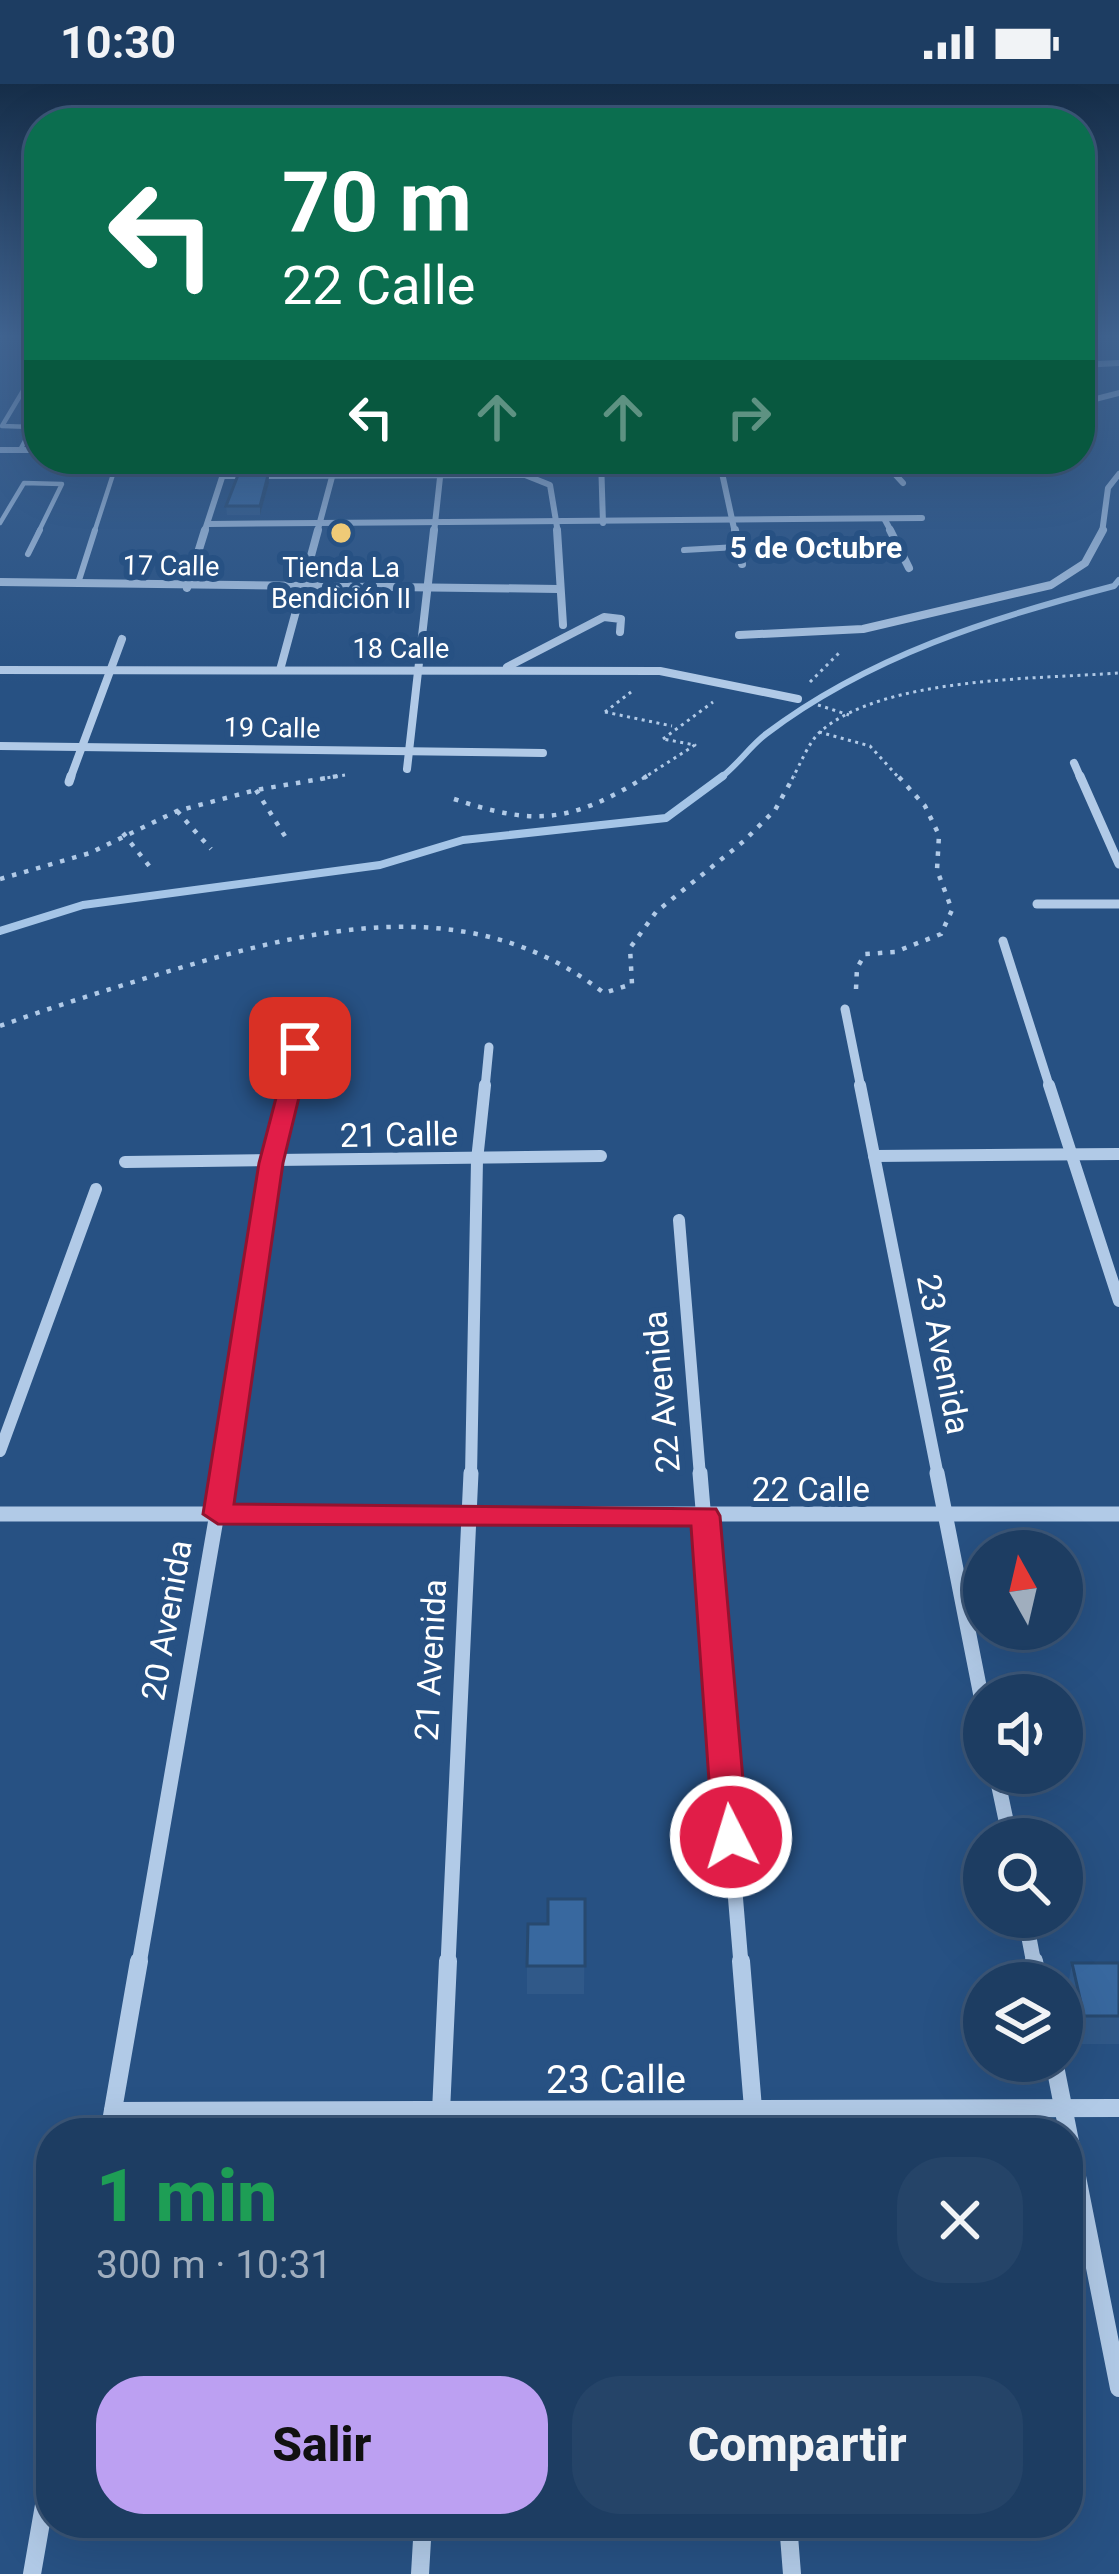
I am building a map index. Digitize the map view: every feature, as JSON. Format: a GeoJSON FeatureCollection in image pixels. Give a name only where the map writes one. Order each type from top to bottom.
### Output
{"type":"FeatureCollection","features":[{"type":"Feature","properties":{"kind":"street"},"geometry":{"type":"LineString","coordinates":[[601,474],[603,523]]}},
{"type":"Feature","properties":{"kind":"street"},"geometry":{"type":"LineString","coordinates":[[722,474],[742,564]]}},
{"type":"Feature","properties":{"kind":"street"},"geometry":{"type":"LineString","coordinates":[[894,474],[903,483]]}},
{"type":"Feature","properties":{"kind":"street"},"geometry":{"type":"LineString","coordinates":[[740,635],[862,629],[1051,585],[1084,563],[1102,534],[1108,488],[1119,474]]}},
{"type":"Feature","properties":{"kind":"street"},"geometry":{"type":"LineString","coordinates":[[187,587],[222,476],[525,476],[550,485],[557,524],[562,625]]}},
{"type":"Feature","properties":{"kind":"street"},"geometry":{"type":"LineString","coordinates":[[407,769],[440,476]]}},
{"type":"Feature","properties":{"kind":"street"},"geometry":{"type":"LineString","coordinates":[[280,670],[332,477]]}},
{"type":"Feature","properties":{"kind":"street"},"geometry":{"type":"LineString","coordinates":[[208,524],[922,518]]}},
{"type":"Feature","properties":{"kind":"street"},"geometry":{"type":"LineString","coordinates":[[885,520],[909,568]]}},
{"type":"Feature","properties":{"kind":"street","name":"17 Calle"},"geometry":{"type":"LineString","coordinates":[[0,582],[558,589]]}},
{"type":"Feature","properties":{"kind":"street"},"geometry":{"type":"LineString","coordinates":[[501,670],[604,617],[621,619],[620,632]]}},
{"type":"Feature","properties":{"kind":"street"},"geometry":{"type":"LineString","coordinates":[[68,782],[122,639]]}},
{"type":"Feature","properties":{"kind":"street","name":"18 Calle"},"geometry":{"type":"LineString","coordinates":[[0,670],[660,670],[794,698]]}},
{"type":"Feature","properties":{"kind":"street","name":"19 Calle"},"geometry":{"type":"LineString","coordinates":[[0,746],[543,753]]}},
{"type":"Feature","properties":{"kind":"street"},"geometry":{"type":"LineString","coordinates":[[1073,764],[1119,864]]}},
{"type":"Feature","properties":{"kind":"street"},"geometry":{"type":"LineString","coordinates":[[1037,904],[1119,904]]}},
{"type":"Feature","properties":{"kind":"street"},"geometry":{"type":"LineString","coordinates":[[1003,941],[1119,1301]]}},
{"type":"Feature","properties":{"kind":"street","name":"23 Avenida"},"geometry":{"type":"LineString","coordinates":[[845,1010],[977,1674]]}},
{"type":"Feature","properties":{"kind":"street","name":"20 Avenida"},"geometry":{"type":"LineString","coordinates":[[112,2118],[218,1514],[271,1163],[300,1048]]}},
{"type":"Feature","properties":{"kind":"street","name":"21 Avenida"},"geometry":{"type":"LineString","coordinates":[[441,2118],[470,1513],[478,1160],[489,1048]]}},
{"type":"Feature","properties":{"kind":"street"},"geometry":{"type":"LineString","coordinates":[[874,1156],[1119,1154]]}},
{"type":"Feature","properties":{"kind":"street","name":"21 Calle"},"geometry":{"type":"LineString","coordinates":[[125,1162],[602,1156]]}},
{"type":"Feature","properties":{"kind":"street"},"geometry":{"type":"LineString","coordinates":[[0,1451],[96,1189]]}},
{"type":"Feature","properties":{"kind":"street","name":"22 Avenida"},"geometry":{"type":"LineString","coordinates":[[679,1220],[754,2118]]}},
{"type":"Feature","properties":{"kind":"street","name":"22 Calle"},"geometry":{"type":"LineString","coordinates":[[0,1514],[1119,1514]]}},
{"type":"Feature","properties":{"kind":"street"},"geometry":{"type":"LineString","coordinates":[[1058,2082],[1066,2118]]}},
{"type":"Feature","properties":{"kind":"street","name":"23 Calle"},"geometry":{"type":"LineString","coordinates":[[113,2111],[1119,2108]]}},
{"type":"Feature","properties":{"kind":"street"},"geometry":{"type":"LineString","coordinates":[[1083,2205],[1119,2388]]}},
{"type":"Feature","properties":{"kind":"street"},"geometry":{"type":"LineString","coordinates":[[32,2574],[38,2538]]}},
{"type":"Feature","properties":{"kind":"street"},"geometry":{"type":"LineString","coordinates":[[420,2574],[422,2538]]}},
{"type":"Feature","properties":{"kind":"street"},"geometry":{"type":"LineString","coordinates":[[789,2538],[792,2574]]}},
{"type":"Feature","properties":{"kind":"lane"},"geometry":{"type":"LineString","coordinates":[[80,580],[117,474]]}},
{"type":"Feature","properties":{"kind":"lane"},"geometry":{"type":"LineString","coordinates":[[0,523],[14,492],[31,482],[63,487],[28,554]]}},
{"type":"Feature","properties":{"kind":"lane"},"geometry":{"type":"LineString","coordinates":[[684,550],[737,547]]}},
{"type":"Feature","properties":{"kind":"path"},"geometry":{"type":"LineString","coordinates":[[794,698],[862,629]]}},
{"type":"Feature","properties":{"kind":"path"},"geometry":{"type":"LineString","coordinates":[[0,1025],[250,947],[352,927],[452,932],[520,948],[582,973],[604,993],[632,984],[629,948],[656,912],[744,841],[775,809],[819,731],[846,714],[886,698],[958,684],[1119,673]]}},
{"type":"Feature","properties":{"kind":"path"},"geometry":{"type":"LineString","coordinates":[[454,799],[517,818],[581,809],[623,790],[695,745],[663,739],[674,726],[739,686]]}},
{"type":"Feature","properties":{"kind":"path"},"geometry":{"type":"LineString","coordinates":[[605,712],[674,726]]}},
{"type":"Feature","properties":{"kind":"path"},"geometry":{"type":"LineString","coordinates":[[819,731],[870,746],[925,806],[938,835],[937,870],[952,910],[941,934],[895,952],[866,954],[845,1010]]}},
{"type":"Feature","properties":{"kind":"path"},"geometry":{"type":"LineString","coordinates":[[0,879],[90,853],[123,833],[177,811],[256,790],[407,769]]}},
{"type":"Feature","properties":{"kind":"path"},"geometry":{"type":"LineString","coordinates":[[256,790],[288,841]]}},
{"type":"Feature","properties":{"kind":"path"},"geometry":{"type":"LineString","coordinates":[[177,811],[211,849]]}},
{"type":"Feature","properties":{"kind":"path"},"geometry":{"type":"LineString","coordinates":[[123,833],[150,867]]}},
{"type":"Feature","properties":{"kind":"building"},"geometry":{"type":"Polygon","coordinates":[[[238,475],[268,475],[260,506],[226,506],[238,475]]]}},
{"type":"Feature","properties":{"kind":"building"},"geometry":{"type":"Polygon","coordinates":[[[548,1899],[585,1899],[585,1966],[527,1966],[528,1924],[548,1924],[548,1899]]]}},
{"type":"Feature","properties":{"kind":"building"},"geometry":{"type":"Polygon","coordinates":[[[1083,1963],[1119,1963],[1119,2016],[1084,2016],[1083,1963]]]}},
{"type":"Feature","properties":{"kind":"waterway"},"geometry":{"type":"LineString","coordinates":[[719,779],[760,739],[805,707],[889,661],[977,626],[1114,586],[1119,580]]}},
{"type":"Feature","properties":{"kind":"waterway"},"geometry":{"type":"LineString","coordinates":[[719,779],[723,776]]}},
{"type":"Feature","properties":{"kind":"waterway"},"geometry":{"type":"LineString","coordinates":[[0,931],[83,905],[380,865],[463,840],[666,818],[719,779]]}},
{"type":"Feature","properties":{"kind":"place","name":"Tienda La Bendición II"},"geometry":{"type":"Point","coordinates":[341,533]}},
{"type":"Feature","properties":{"kind":"district","name":"5 de Octubre"},"geometry":{"type":"Point","coordinates":[816,548]}},
{"type":"Feature","properties":{"kind":"route"},"geometry":{"type":"LineString","coordinates":[[300,1048],[271,1163],[218,1514],[705,1516],[731,1837]]}}]}
